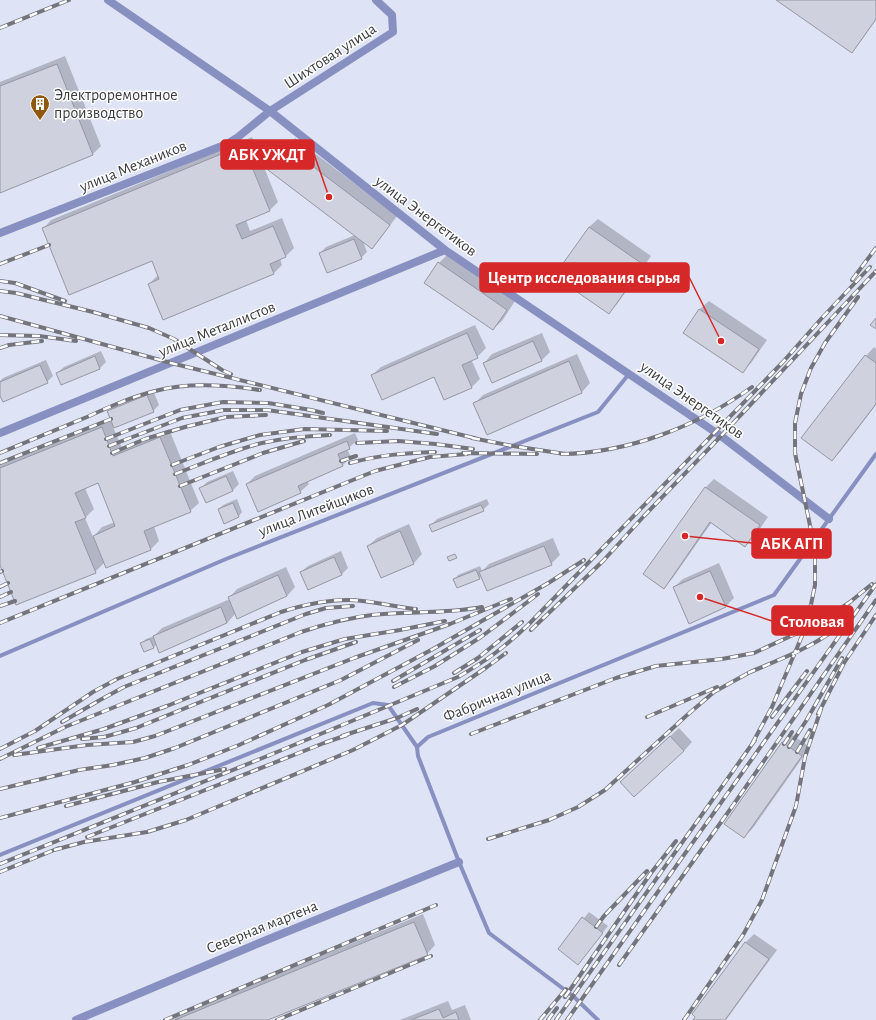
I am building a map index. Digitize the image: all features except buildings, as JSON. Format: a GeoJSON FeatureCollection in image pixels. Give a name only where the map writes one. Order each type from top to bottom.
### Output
{"type":"FeatureCollection","features":[{"type":"Feature","properties":{"kind":"street","name":"улица Энергетиков"},"geometry":{"type":"LineString","coordinates":[[108,0],[270,111],[445,250],[721,436],[829,519]]}},
{"type":"Feature","properties":{"kind":"street","name":"Шихтовая улица"},"geometry":{"type":"LineString","coordinates":[[270,111],[393,32],[392,15],[376,0]]}},
{"type":"Feature","properties":{"kind":"street","name":"улица Механиков"},"geometry":{"type":"LineString","coordinates":[[0,233],[227,144],[238,138],[270,111]]}},
{"type":"Feature","properties":{"kind":"street","name":"улица Металлистов"},"geometry":{"type":"LineString","coordinates":[[0,433],[445,250]]}},
{"type":"Feature","properties":{"kind":"street","name":"Северная мартена"},"geometry":{"type":"LineString","coordinates":[[76,1020],[264,941],[459,862]]}},
{"type":"Feature","properties":{"kind":"lane","name":"улица Литейщиков"},"geometry":{"type":"LineString","coordinates":[[0,656],[226,559],[598,412],[629,374]]}},
{"type":"Feature","properties":{"kind":"lane"},"geometry":{"type":"LineString","coordinates":[[829,519],[876,454]]}},
{"type":"Feature","properties":{"kind":"lane","name":"Фабричная улица"},"geometry":{"type":"LineString","coordinates":[[417,747],[428,737],[774,595],[829,519]]}},
{"type":"Feature","properties":{"kind":"lane"},"geometry":{"type":"LineString","coordinates":[[0,855],[373,703],[388,706],[417,747],[418,756],[459,862],[489,933],[576,999],[598,1020]]}},
{"type":"Feature","properties":{"kind":"shaded area"},"geometry":{"type":"Polygon","coordinates":[[[0,0],[876,0],[876,1020],[0,1020],[0,0]]]}},
{"type":"Feature","properties":{"kind":"railway"},"geometry":{"type":"LineString","coordinates":[[0,28],[69,0]]}},
{"type":"Feature","properties":{"kind":"railway"},"geometry":{"type":"LineString","coordinates":[[0,264],[49,245]]}},
{"type":"Feature","properties":{"kind":"railway"},"geometry":{"type":"LineString","coordinates":[[852,280],[876,248]]}},
{"type":"Feature","properties":{"kind":"railway"},"geometry":{"type":"LineString","coordinates":[[0,864],[458,677],[478,665],[503,647],[528,625],[782,363],[870,267]]}},
{"type":"Feature","properties":{"kind":"railway"},"geometry":{"type":"LineString","coordinates":[[531,630],[603,561],[876,271]]}},
{"type":"Feature","properties":{"kind":"railway"},"geometry":{"type":"LineString","coordinates":[[0,281],[15,283],[65,301]]}},
{"type":"Feature","properties":{"kind":"railway"},"geometry":{"type":"LineString","coordinates":[[0,291],[16,293],[93,312],[149,328],[174,339],[222,370],[231,374]]}},
{"type":"Feature","properties":{"kind":"railway"},"geometry":{"type":"LineString","coordinates":[[752,744],[772,707],[807,624],[815,585],[815,555],[813,540],[795,453],[795,423],[801,394],[811,368],[825,343],[858,297]]}},
{"type":"Feature","properties":{"kind":"railway"},"geometry":{"type":"LineString","coordinates":[[0,316],[171,363],[478,439]]}},
{"type":"Feature","properties":{"kind":"railway"},"geometry":{"type":"LineString","coordinates":[[0,335],[39,336],[76,341]]}},
{"type":"Feature","properties":{"kind":"railway"},"geometry":{"type":"LineString","coordinates":[[0,348],[9,345],[42,341]]}},
{"type":"Feature","properties":{"kind":"railway"},"geometry":{"type":"LineString","coordinates":[[0,453],[120,402],[155,391],[194,385],[260,390]]}},
{"type":"Feature","properties":{"kind":"railway"},"geometry":{"type":"LineString","coordinates":[[561,454],[612,449],[662,435],[709,414],[752,387]]}},
{"type":"Feature","properties":{"kind":"railway"},"geometry":{"type":"LineString","coordinates":[[106,439],[180,410],[223,402],[268,403],[323,413]]}},
{"type":"Feature","properties":{"kind":"railway"},"geometry":{"type":"LineString","coordinates":[[109,446],[182,418],[224,410],[267,410],[437,434]]}},
{"type":"Feature","properties":{"kind":"railway"},"geometry":{"type":"LineString","coordinates":[[112,453],[145,439],[185,427],[226,417],[266,415]]}},
{"type":"Feature","properties":{"kind":"railway"},"geometry":{"type":"LineString","coordinates":[[0,463],[111,419]]}},
{"type":"Feature","properties":{"kind":"railway"},"geometry":{"type":"LineString","coordinates":[[172,465],[219,447],[260,435],[305,429],[387,431]]}},
{"type":"Feature","properties":{"kind":"railway"},"geometry":{"type":"LineString","coordinates":[[175,474],[229,453],[262,443],[330,435]]}},
{"type":"Feature","properties":{"kind":"railway"},"geometry":{"type":"LineString","coordinates":[[472,438],[565,454]]}},
{"type":"Feature","properties":{"kind":"railway"},"geometry":{"type":"LineString","coordinates":[[180,486],[263,453],[304,441]]}},
{"type":"Feature","properties":{"kind":"railway"},"geometry":{"type":"LineString","coordinates":[[357,443],[398,441],[473,449]]}},
{"type":"Feature","properties":{"kind":"railway"},"geometry":{"type":"LineString","coordinates":[[350,463],[392,455],[435,452]]}},
{"type":"Feature","properties":{"kind":"railway"},"geometry":{"type":"LineString","coordinates":[[463,453],[537,454]]}},
{"type":"Feature","properties":{"kind":"railway"},"geometry":{"type":"LineString","coordinates":[[0,623],[375,471],[430,457],[467,454]]}},
{"type":"Feature","properties":{"kind":"railway"},"geometry":{"type":"LineString","coordinates":[[341,461],[356,456]]}},
{"type":"Feature","properties":{"kind":"railway"},"geometry":{"type":"LineString","coordinates":[[0,818],[135,782],[188,765],[239,745],[328,705],[433,649],[550,582],[584,560]]}},
{"type":"Feature","properties":{"kind":"railway"},"geometry":{"type":"LineString","coordinates":[[0,587],[8,583]]}},
{"type":"Feature","properties":{"kind":"railway"},"geometry":{"type":"LineString","coordinates":[[471,734],[616,678],[656,666],[722,659],[754,653],[826,618],[850,602],[872,584]]}},
{"type":"Feature","properties":{"kind":"railway"},"geometry":{"type":"LineString","coordinates":[[567,1020],[876,584]]}},
{"type":"Feature","properties":{"kind":"railway"},"geometry":{"type":"LineString","coordinates":[[0,597],[11,592]]}},
{"type":"Feature","properties":{"kind":"railway"},"geometry":{"type":"LineString","coordinates":[[394,687],[435,666],[481,637],[538,594]]}},
{"type":"Feature","properties":{"kind":"railway"},"geometry":{"type":"LineString","coordinates":[[14,755],[87,745],[133,742],[155,736],[354,658],[450,624],[511,599]]}},
{"type":"Feature","properties":{"kind":"railway"},"geometry":{"type":"LineString","coordinates":[[0,749],[35,731],[93,692],[117,679],[281,612],[314,603],[348,600],[365,601],[416,609]]}},
{"type":"Feature","properties":{"kind":"railway"},"geometry":{"type":"LineString","coordinates":[[619,965],[729,811],[876,600]]}},
{"type":"Feature","properties":{"kind":"railway"},"geometry":{"type":"LineString","coordinates":[[0,606],[15,601]]}},
{"type":"Feature","properties":{"kind":"railway"},"geometry":{"type":"LineString","coordinates":[[62,722],[124,687],[306,614],[326,608],[353,606]]}},
{"type":"Feature","properties":{"kind":"railway"},"geometry":{"type":"LineString","coordinates":[[0,759],[65,727],[310,629],[372,615],[455,611],[482,607]]}},
{"type":"Feature","properties":{"kind":"railway"},"geometry":{"type":"LineString","coordinates":[[818,714],[844,663],[876,615]]}},
{"type":"Feature","properties":{"kind":"railway"},"geometry":{"type":"LineString","coordinates":[[38,748],[104,729],[167,706],[302,652],[345,639],[445,621]]}},
{"type":"Feature","properties":{"kind":"railway"},"geometry":{"type":"LineString","coordinates":[[748,673],[811,645],[823,638],[844,621]]}},
{"type":"Feature","properties":{"kind":"railway"},"geometry":{"type":"LineString","coordinates":[[454,673],[478,658],[522,622]]}},
{"type":"Feature","properties":{"kind":"railway"},"geometry":{"type":"LineString","coordinates":[[393,681],[480,630]]}},
{"type":"Feature","properties":{"kind":"railway"},"geometry":{"type":"LineString","coordinates":[[0,789],[79,770],[145,758],[175,748],[341,680],[418,640]]}},
{"type":"Feature","properties":{"kind":"railway"},"geometry":{"type":"LineString","coordinates":[[82,739],[104,737],[136,728],[305,660],[356,642]]}},
{"type":"Feature","properties":{"kind":"railway"},"geometry":{"type":"LineString","coordinates":[[54,850],[84,842],[147,832],[186,820],[353,750],[402,725],[506,653]]}},
{"type":"Feature","properties":{"kind":"railway"},"geometry":{"type":"LineString","coordinates":[[789,747],[806,721],[842,658]]}},
{"type":"Feature","properties":{"kind":"railway"},"geometry":{"type":"LineString","coordinates":[[488,839],[549,820],[578,807],[605,790],[714,692],[752,671]]}},
{"type":"Feature","properties":{"kind":"railway"},"geometry":{"type":"LineString","coordinates":[[772,717],[807,671]]}},
{"type":"Feature","properties":{"kind":"railway"},"geometry":{"type":"LineString","coordinates":[[647,717],[717,687]]}},
{"type":"Feature","properties":{"kind":"railway"},"geometry":{"type":"LineString","coordinates":[[342,736],[397,718],[417,709]]}},
{"type":"Feature","properties":{"kind":"railway"},"geometry":{"type":"LineString","coordinates":[[684,1020],[743,935],[762,900],[796,806],[805,757],[821,709]]}},
{"type":"Feature","properties":{"kind":"railway"},"geometry":{"type":"LineString","coordinates":[[797,752],[810,730]]}},
{"type":"Feature","properties":{"kind":"railway"},"geometry":{"type":"LineString","coordinates":[[784,744],[792,732]]}},
{"type":"Feature","properties":{"kind":"railway"},"geometry":{"type":"LineString","coordinates":[[87,837],[347,735]]}},
{"type":"Feature","properties":{"kind":"railway"},"geometry":{"type":"LineString","coordinates":[[556,1020],[755,740]]}},
{"type":"Feature","properties":{"kind":"railway"},"geometry":{"type":"LineString","coordinates":[[66,806],[158,782],[225,769]]}},
{"type":"Feature","properties":{"kind":"railway"},"geometry":{"type":"LineString","coordinates":[[565,997],[651,873],[676,841]]}},
{"type":"Feature","properties":{"kind":"railway"},"geometry":{"type":"LineString","coordinates":[[0,872],[59,848]]}},
{"type":"Feature","properties":{"kind":"railway"},"geometry":{"type":"LineString","coordinates":[[596,927],[604,916],[647,871]]}},
{"type":"Feature","properties":{"kind":"railway"},"geometry":{"type":"LineString","coordinates":[[165,1020],[436,905]]}},
{"type":"Feature","properties":{"kind":"railway"},"geometry":{"type":"LineString","coordinates":[[277,1020],[431,956]]}},
{"type":"Feature","properties":{"kind":"railway"},"geometry":{"type":"LineString","coordinates":[[540,1020],[566,989]]}},
{"type":"Feature","properties":{"kind":"railway"},"geometry":{"type":"LineString","coordinates":[[548,1020],[557,1008]]}},
{"type":"Feature","properties":{"kind":"place","name":"Электроремонтное производство"},"geometry":{"type":"Point","coordinates":[40,121]}},
{"type":"Feature","properties":{"kind":"place","name":"АБК УЖДТ"},"geometry":{"type":"Point","coordinates":[329,197]}},
{"type":"Feature","properties":{"kind":"place","name":"Центр исследования сырья"},"geometry":{"type":"Point","coordinates":[721,341]}},
{"type":"Feature","properties":{"kind":"place","name":"АБК АГП"},"geometry":{"type":"Point","coordinates":[685,536]}},
{"type":"Feature","properties":{"kind":"place","name":"Столовая"},"geometry":{"type":"Point","coordinates":[700,597]}}]}
